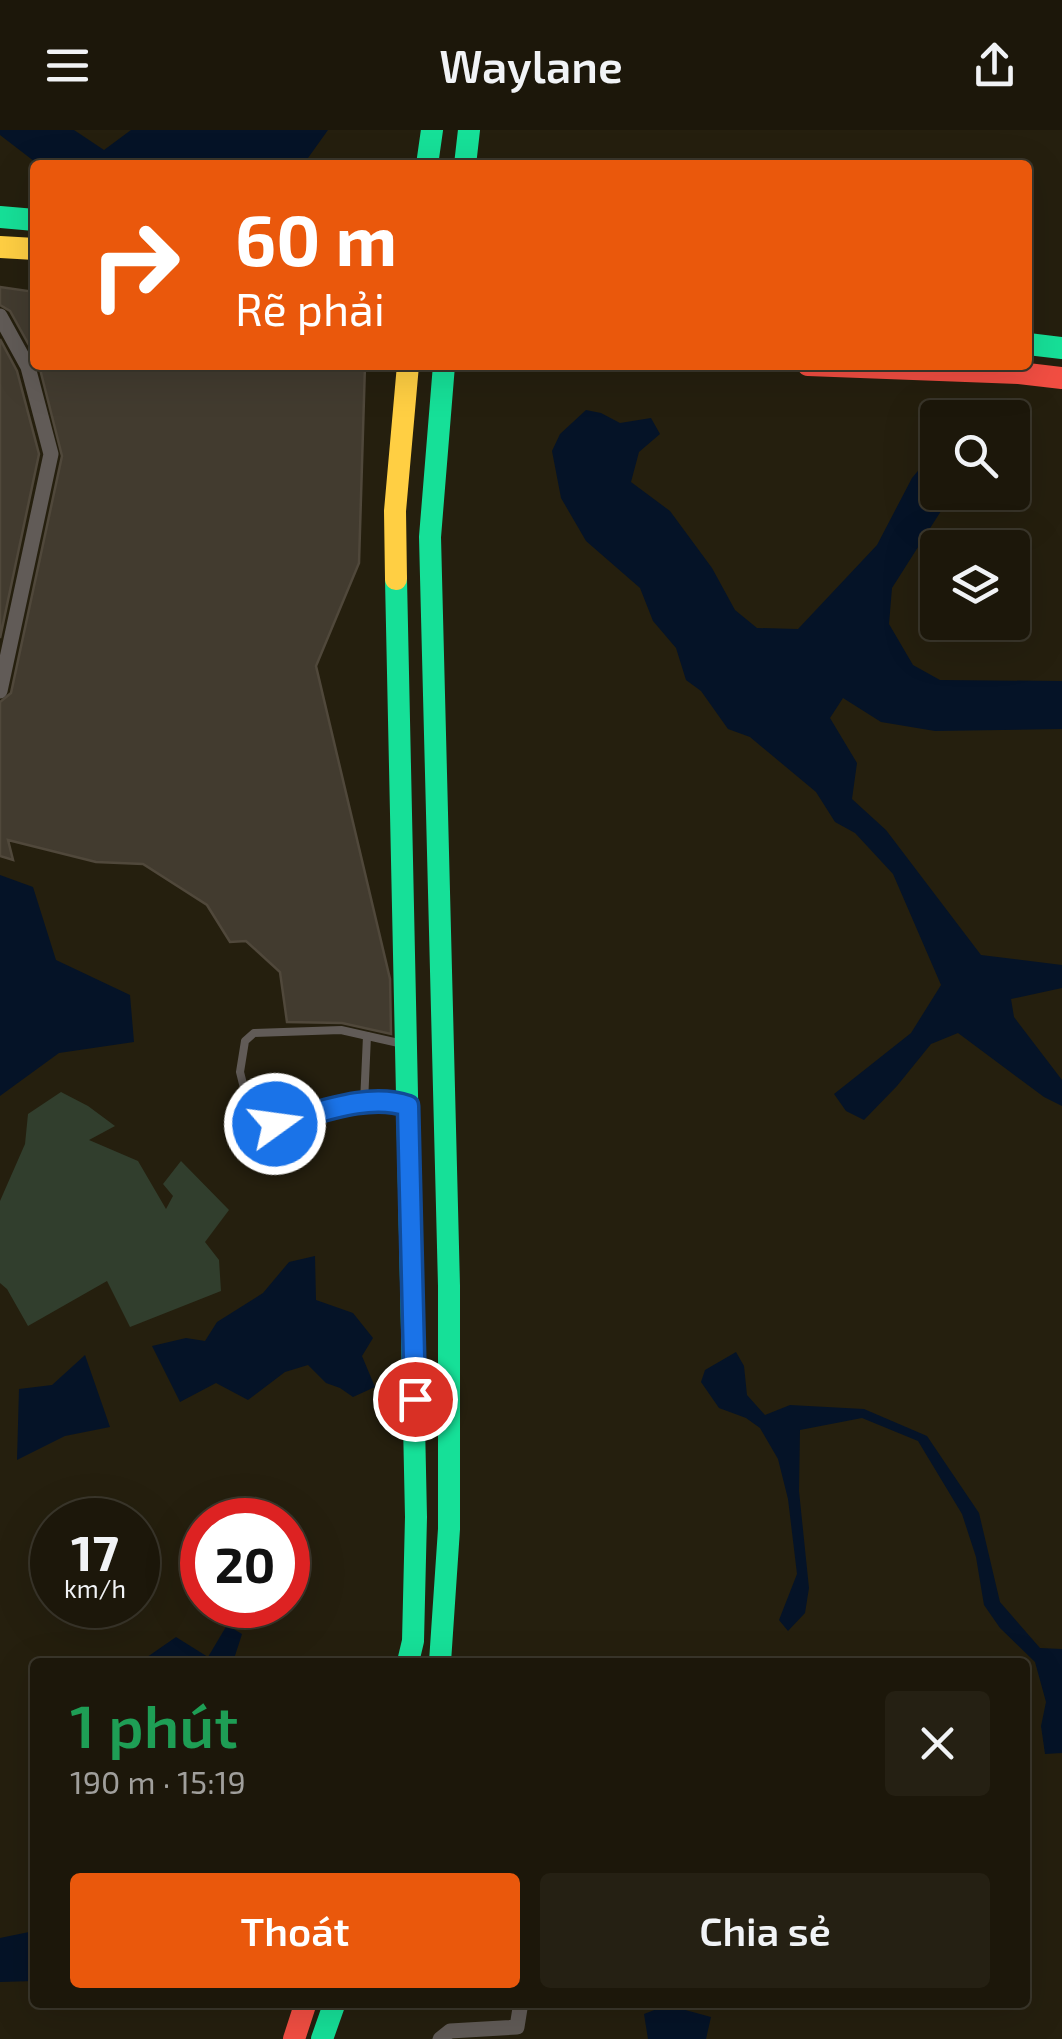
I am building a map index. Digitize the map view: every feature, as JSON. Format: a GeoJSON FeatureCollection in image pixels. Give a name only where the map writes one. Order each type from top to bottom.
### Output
{"type":"FeatureCollection","features":[{"type":"Feature","properties":{"kind":"main road"},"geometry":{"type":"LineString","coordinates":[[428,160],[432,130]]}},
{"type":"Feature","properties":{"kind":"main road"},"geometry":{"type":"LineString","coordinates":[[466,160],[470,130]]}},
{"type":"Feature","properties":{"kind":"main road"},"geometry":{"type":"LineString","coordinates":[[0,217],[30,220]]}},
{"type":"Feature","properties":{"kind":"main road"},"geometry":{"type":"LineString","coordinates":[[0,246],[30,249]]}},
{"type":"Feature","properties":{"kind":"main road"},"geometry":{"type":"LineString","coordinates":[[1032,344],[1062,348]]}},
{"type":"Feature","properties":{"kind":"main road"},"geometry":{"type":"LineString","coordinates":[[408,370],[395,511],[416,1518],[413,1641],[409,1658]]}},
{"type":"Feature","properties":{"kind":"main road"},"geometry":{"type":"LineString","coordinates":[[440,1658],[449,1529],[449,1286],[430,537],[444,370]]}},
{"type":"Feature","properties":{"kind":"main road"},"geometry":{"type":"LineString","coordinates":[[940,370],[1062,378]]}},
{"type":"Feature","properties":{"kind":"main road"},"geometry":{"type":"LineString","coordinates":[[413,1281],[449,1286]]}},
{"type":"Feature","properties":{"kind":"main road"},"geometry":{"type":"LineString","coordinates":[[294,2039],[304,2008]]}},
{"type":"Feature","properties":{"kind":"main road"},"geometry":{"type":"LineString","coordinates":[[322,2039],[333,2008]]}},
{"type":"Feature","properties":{"kind":"street"},"geometry":{"type":"LineString","coordinates":[[0,316],[28,367],[51,454],[0,692]]}},
{"type":"Feature","properties":{"kind":"street"},"geometry":{"type":"LineString","coordinates":[[440,2039],[450,2031],[517,2027],[520,2008]]}},
{"type":"Feature","properties":{"kind":"lane"},"geometry":{"type":"LineString","coordinates":[[407,1046],[341,1030],[254,1033],[245,1041],[240,1072],[252,1120],[260,1124],[364,1103],[393,1101],[408,1106]]}},
{"type":"Feature","properties":{"kind":"lane"},"geometry":{"type":"LineString","coordinates":[[364,1103],[367,1036]]}},
{"type":"Feature","properties":{"kind":"green space"},"geometry":{"type":"Polygon","coordinates":[[[61,1092],[115,1126],[89,1140],[138,1161],[166,1209],[173,1196],[163,1184],[181,1161],[229,1210],[205,1242],[219,1260],[221,1291],[130,1327],[107,1281],[28,1326],[0,1283],[0,1201],[25,1144],[28,1114],[61,1092]]]}},
{"type":"Feature","properties":{"kind":"water"},"geometry":{"type":"Polygon","coordinates":[[[0,130],[74,130],[104,150],[131,130],[328,130],[307,160],[32,160],[0,135],[0,130]]]}},
{"type":"Feature","properties":{"kind":"water"},"geometry":{"type":"Polygon","coordinates":[[[586,410],[620,423],[651,418],[660,434],[639,452],[631,482],[670,511],[712,568],[735,610],[757,628],[798,629],[877,545],[920,468],[920,510],[941,510],[929,530],[920,530],[920,544],[892,588],[889,624],[913,665],[940,680],[1062,681],[1062,729],[935,731],[881,722],[843,698],[830,718],[857,763],[852,799],[886,830],[981,955],[1062,965],[1062,988],[1011,999],[1014,1017],[1062,1080],[1062,1106],[958,1033],[931,1044],[864,1120],[846,1111],[834,1094],[911,1033],[941,985],[893,874],[855,833],[835,822],[816,792],[750,737],[728,729],[701,691],[686,680],[676,648],[653,621],[640,588],[586,541],[561,498],[552,451],[560,434],[586,410]]]}},
{"type":"Feature","properties":{"kind":"water"},"geometry":{"type":"Polygon","coordinates":[[[0,875],[33,887],[56,960],[130,995],[134,1042],[59,1053],[0,1096],[0,875]]]}},
{"type":"Feature","properties":{"kind":"water"},"geometry":{"type":"Polygon","coordinates":[[[315,1256],[316,1300],[353,1313],[373,1338],[362,1356],[375,1387],[353,1397],[326,1383],[308,1365],[285,1372],[248,1400],[216,1383],[180,1402],[152,1346],[186,1338],[205,1341],[217,1322],[263,1293],[289,1262],[315,1256]]]}},
{"type":"Feature","properties":{"kind":"water"},"geometry":{"type":"Polygon","coordinates":[[[736,1352],[744,1366],[747,1395],[765,1415],[790,1405],[864,1409],[927,1436],[979,1513],[1000,1602],[1040,1648],[1062,1649],[1062,1753],[1045,1754],[1041,1726],[1046,1702],[1035,1662],[1000,1628],[984,1605],[976,1557],[962,1514],[918,1441],[862,1418],[800,1430],[799,1491],[809,1588],[805,1613],[788,1631],[779,1620],[797,1574],[788,1499],[778,1459],[760,1428],[719,1408],[701,1382],[705,1370],[736,1352]]]}},
{"type":"Feature","properties":{"kind":"water"},"geometry":{"type":"Polygon","coordinates":[[[85,1355],[110,1427],[65,1436],[17,1460],[19,1389],[52,1385],[85,1355]]]}},
{"type":"Feature","properties":{"kind":"water"},"geometry":{"type":"Polygon","coordinates":[[[225,1628],[242,1634],[234,1658],[146,1658],[176,1637],[208,1657],[225,1628]]]}},
{"type":"Feature","properties":{"kind":"water"},"geometry":{"type":"Polygon","coordinates":[[[29,1932],[30,1981],[0,1982],[0,1938],[29,1932]]]}},
{"type":"Feature","properties":{"kind":"water"},"geometry":{"type":"Polygon","coordinates":[[[659,2008],[678,2008],[711,2017],[706,2039],[648,2039],[644,2014],[659,2008]]]}},
{"type":"Feature","properties":{"kind":"building"},"geometry":{"type":"Polygon","coordinates":[[[0,287],[30,291],[30,347],[10,311],[0,305],[0,287]]]}},
{"type":"Feature","properties":{"kind":"building"},"geometry":{"type":"Polygon","coordinates":[[[0,339],[17,371],[39,454],[0,638],[0,339]]]}},
{"type":"Feature","properties":{"kind":"building"},"geometry":{"type":"Polygon","coordinates":[[[40,370],[365,370],[359,563],[316,666],[390,979],[391,1034],[342,1023],[287,1022],[280,972],[246,941],[230,942],[207,905],[143,864],[96,862],[8,840],[13,860],[0,856],[0,702],[11,693],[62,456],[40,370]]]}},
{"type":"Feature","properties":{"kind":"traffic: fast"},"geometry":{"type":"LineString","coordinates":[[428,160],[432,130]]}},
{"type":"Feature","properties":{"kind":"traffic: fast"},"geometry":{"type":"LineString","coordinates":[[466,160],[469,130]]}},
{"type":"Feature","properties":{"kind":"traffic: fast"},"geometry":{"type":"LineString","coordinates":[[0,217],[30,220]]}},
{"type":"Feature","properties":{"kind":"traffic: fast"},"geometry":{"type":"LineString","coordinates":[[1032,344],[1062,348]]}},
{"type":"Feature","properties":{"kind":"traffic: fast"},"geometry":{"type":"LineString","coordinates":[[440,1658],[449,1529],[449,1286],[430,537],[444,370]]}},
{"type":"Feature","properties":{"kind":"traffic: fast"},"geometry":{"type":"LineString","coordinates":[[396,579],[416,1517],[413,1641],[409,1658]]}},
{"type":"Feature","properties":{"kind":"traffic: fast"},"geometry":{"type":"LineString","coordinates":[[322,2039],[333,2008]]}},
{"type":"Feature","properties":{"kind":"traffic: slow"},"geometry":{"type":"LineString","coordinates":[[0,247],[30,249]]}},
{"type":"Feature","properties":{"kind":"traffic: slow"},"geometry":{"type":"LineString","coordinates":[[396,579],[395,511],[408,370]]}},
{"type":"Feature","properties":{"kind":"traffic: jam"},"geometry":{"type":"LineString","coordinates":[[940,370],[1062,378]]}},
{"type":"Feature","properties":{"kind":"traffic: jam"},"geometry":{"type":"LineString","coordinates":[[294,2039],[304,2008]]}},
{"type":"Feature","properties":{"kind":"route"},"geometry":{"type":"LineString","coordinates":[[275,1124],[384,1100],[408,1106],[415,1399]]}}]}
